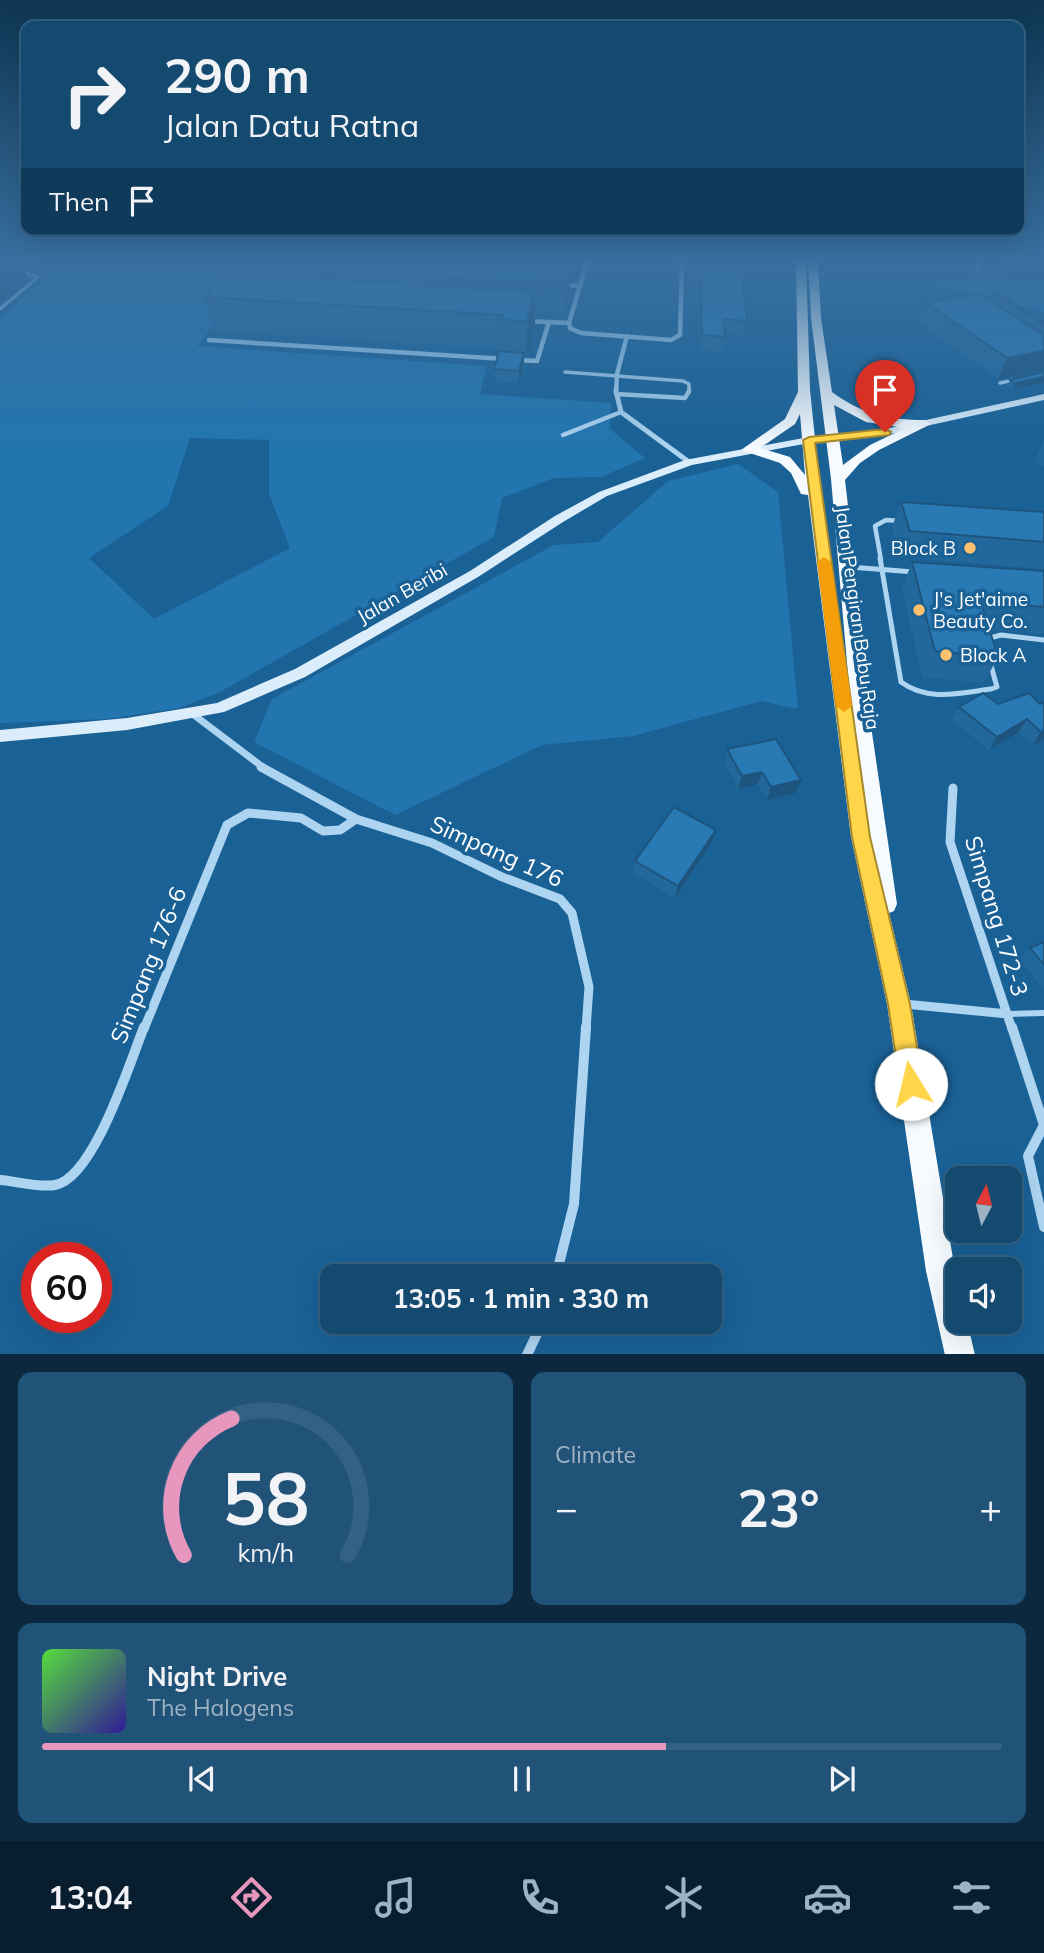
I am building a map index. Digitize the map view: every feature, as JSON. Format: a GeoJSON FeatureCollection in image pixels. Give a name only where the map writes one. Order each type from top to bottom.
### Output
{"type":"FeatureCollection","features":[{"type":"Feature","properties":{"kind":"main road","name":"Jalan Pengiran Babu Raja"},"geometry":{"type":"LineString","coordinates":[[802,322],[804,390],[809,440],[861,837],[897,992]]}},
{"type":"Feature","properties":{"kind":"main road","name":"Jalan Pengiran Babu Raja"},"geometry":{"type":"LineString","coordinates":[[816,322],[830,439],[838,479],[860,712],[880,840],[897,992],[940,1271],[960,1354]]}},
{"type":"Feature","properties":{"kind":"main road"},"geometry":{"type":"LineString","coordinates":[[748,450],[790,421],[804,390]]}},
{"type":"Feature","properties":{"kind":"main road"},"geometry":{"type":"LineString","coordinates":[[824,392],[860,417],[885,423],[925,424]]}},
{"type":"Feature","properties":{"kind":"main road","name":"Jalan Beribi"},"geometry":{"type":"LineString","coordinates":[[0,736],[127,724],[194,715],[219,708],[300,673],[474,573],[558,519],[603,494],[689,462],[809,440],[925,424],[1044,397]]}},
{"type":"Feature","properties":{"kind":"main road"},"geometry":{"type":"LineString","coordinates":[[838,479],[856,458],[867,450],[925,424]]}},
{"type":"Feature","properties":{"kind":"main road"},"geometry":{"type":"LineString","coordinates":[[748,450],[785,459],[799,471],[820,531]]}},
{"type":"Feature","properties":{"kind":"street"},"geometry":{"type":"LineString","coordinates":[[209,340],[537,361],[549,322]]}},
{"type":"Feature","properties":{"kind":"street"},"geometry":{"type":"LineString","coordinates":[[553,322],[569,323],[570,328],[581,333],[671,340],[680,335],[680,322]]}},
{"type":"Feature","properties":{"kind":"street"},"geometry":{"type":"LineString","coordinates":[[627,336],[615,376],[621,412],[689,462]]}},
{"type":"Feature","properties":{"kind":"street","name":"Simpang 176"},"geometry":{"type":"LineString","coordinates":[[194,715],[262,767],[356,819],[432,843],[500,876],[542,890],[560,899],[572,913],[589,987],[574,1204],[559,1264]]}},
{"type":"Feature","properties":{"kind":"street","name":"Simpang 172-3"},"geometry":{"type":"LineString","coordinates":[[953,788],[950,842],[1044,1125],[1028,1156],[1044,1227]]}},
{"type":"Feature","properties":{"kind":"street","name":"Simpang 176-6"},"geometry":{"type":"LineString","coordinates":[[0,1180],[56,1185],[79,1169],[95,1148],[227,825],[248,813],[301,818],[323,831],[340,830],[356,819]]}},
{"type":"Feature","properties":{"kind":"street"},"geometry":{"type":"LineString","coordinates":[[897,992],[1007,1014]]}},
{"type":"Feature","properties":{"kind":"street"},"geometry":{"type":"LineString","coordinates":[[527,1354],[537,1334]]}},
{"type":"Feature","properties":{"kind":"lane"},"geometry":{"type":"LineString","coordinates":[[565,372],[683,381],[689,384],[689,395],[685,398],[616,394]]}},
{"type":"Feature","properties":{"kind":"lane"},"geometry":{"type":"LineString","coordinates":[[1000,383],[1022,378]]}},
{"type":"Feature","properties":{"kind":"lane"},"geometry":{"type":"LineString","coordinates":[[563,435],[621,412]]}},
{"type":"Feature","properties":{"kind":"lane"},"geometry":{"type":"LineString","coordinates":[[913,522],[886,520],[875,526],[901,682],[914,691],[942,695],[991,690],[997,687],[984,640],[1001,635],[1044,640]]}},
{"type":"Feature","properties":{"kind":"lane"},"geometry":{"type":"LineString","coordinates":[[847,566],[922,573]]}},
{"type":"Feature","properties":{"kind":"lane"},"geometry":{"type":"LineString","coordinates":[[1007,1014],[1044,1013]]}},
{"type":"Feature","properties":{"kind":"shaded area"},"geometry":{"type":"Polygon","coordinates":[[[0,322],[216,322],[197,346],[487,366],[480,394],[611,403],[610,429],[645,458],[601,477],[554,478],[502,498],[494,537],[220,692],[179,708],[108,719],[0,723],[0,322]],[[190,438],[168,506],[89,558],[154,619],[290,548],[269,494],[269,440],[190,438]]]}},
{"type":"Feature","properties":{"kind":"shaded area"},"geometry":{"type":"Polygon","coordinates":[[[738,464],[778,492],[798,709],[761,701],[633,736],[542,745],[395,815],[254,742],[272,699],[554,545],[598,542],[668,481],[738,464]]]}},
{"type":"Feature","properties":{"kind":"building"},"geometry":{"type":"Polygon","coordinates":[[[702,322],[724,322],[725,337],[702,335],[702,322]]]}},
{"type":"Feature","properties":{"kind":"building"},"geometry":{"type":"Polygon","coordinates":[[[954,322],[1024,322],[1044,335],[1044,351],[1007,358],[954,322]]]}},
{"type":"Feature","properties":{"kind":"building"},"geometry":{"type":"Polygon","coordinates":[[[499,351],[524,353],[519,371],[494,369],[499,351]]]}},
{"type":"Feature","properties":{"kind":"building"},"geometry":{"type":"Polygon","coordinates":[[[1044,372],[1044,377],[1015,383],[1010,380],[1044,372]]]}},
{"type":"Feature","properties":{"kind":"building"},"geometry":{"type":"Polygon","coordinates":[[[901,502],[1044,512],[1044,542],[910,531],[901,502]]]}},
{"type":"Feature","properties":{"kind":"building"},"geometry":{"type":"Polygon","coordinates":[[[912,562],[1044,571],[1044,607],[981,602],[998,657],[935,651],[912,562]]]}},
{"type":"Feature","properties":{"kind":"building"},"geometry":{"type":"Polygon","coordinates":[[[983,693],[998,704],[1029,693],[1040,704],[1044,702],[1044,730],[1041,732],[1027,719],[997,737],[959,707],[983,693]]]}},
{"type":"Feature","properties":{"kind":"building"},"geometry":{"type":"Polygon","coordinates":[[[776,739],[801,780],[771,787],[762,772],[742,776],[727,749],[776,739]]]}},
{"type":"Feature","properties":{"kind":"building"},"geometry":{"type":"Polygon","coordinates":[[[674,807],[716,830],[678,886],[635,861],[674,807]]]}},
{"type":"Feature","properties":{"kind":"building"},"geometry":{"type":"Polygon","coordinates":[[[1044,942],[1044,965],[1030,948],[1044,942]]]}},
{"type":"Feature","properties":{"kind":"slow traffic"},"geometry":{"type":"LineString","coordinates":[[824,562],[844,706]]}},
{"type":"Feature","properties":{"kind":"place","name":"Block B"},"geometry":{"type":"Point","coordinates":[970,548]}},
{"type":"Feature","properties":{"kind":"place","name":"J's Jet'aime Beauty Co."},"geometry":{"type":"Point","coordinates":[919,610]}},
{"type":"Feature","properties":{"kind":"place","name":"Block A"},"geometry":{"type":"Point","coordinates":[946,655]}},
{"type":"Feature","properties":{"kind":"route"},"geometry":{"type":"LineString","coordinates":[[885,432],[809,440],[861,837],[899,1004],[911,1084]]}}]}
